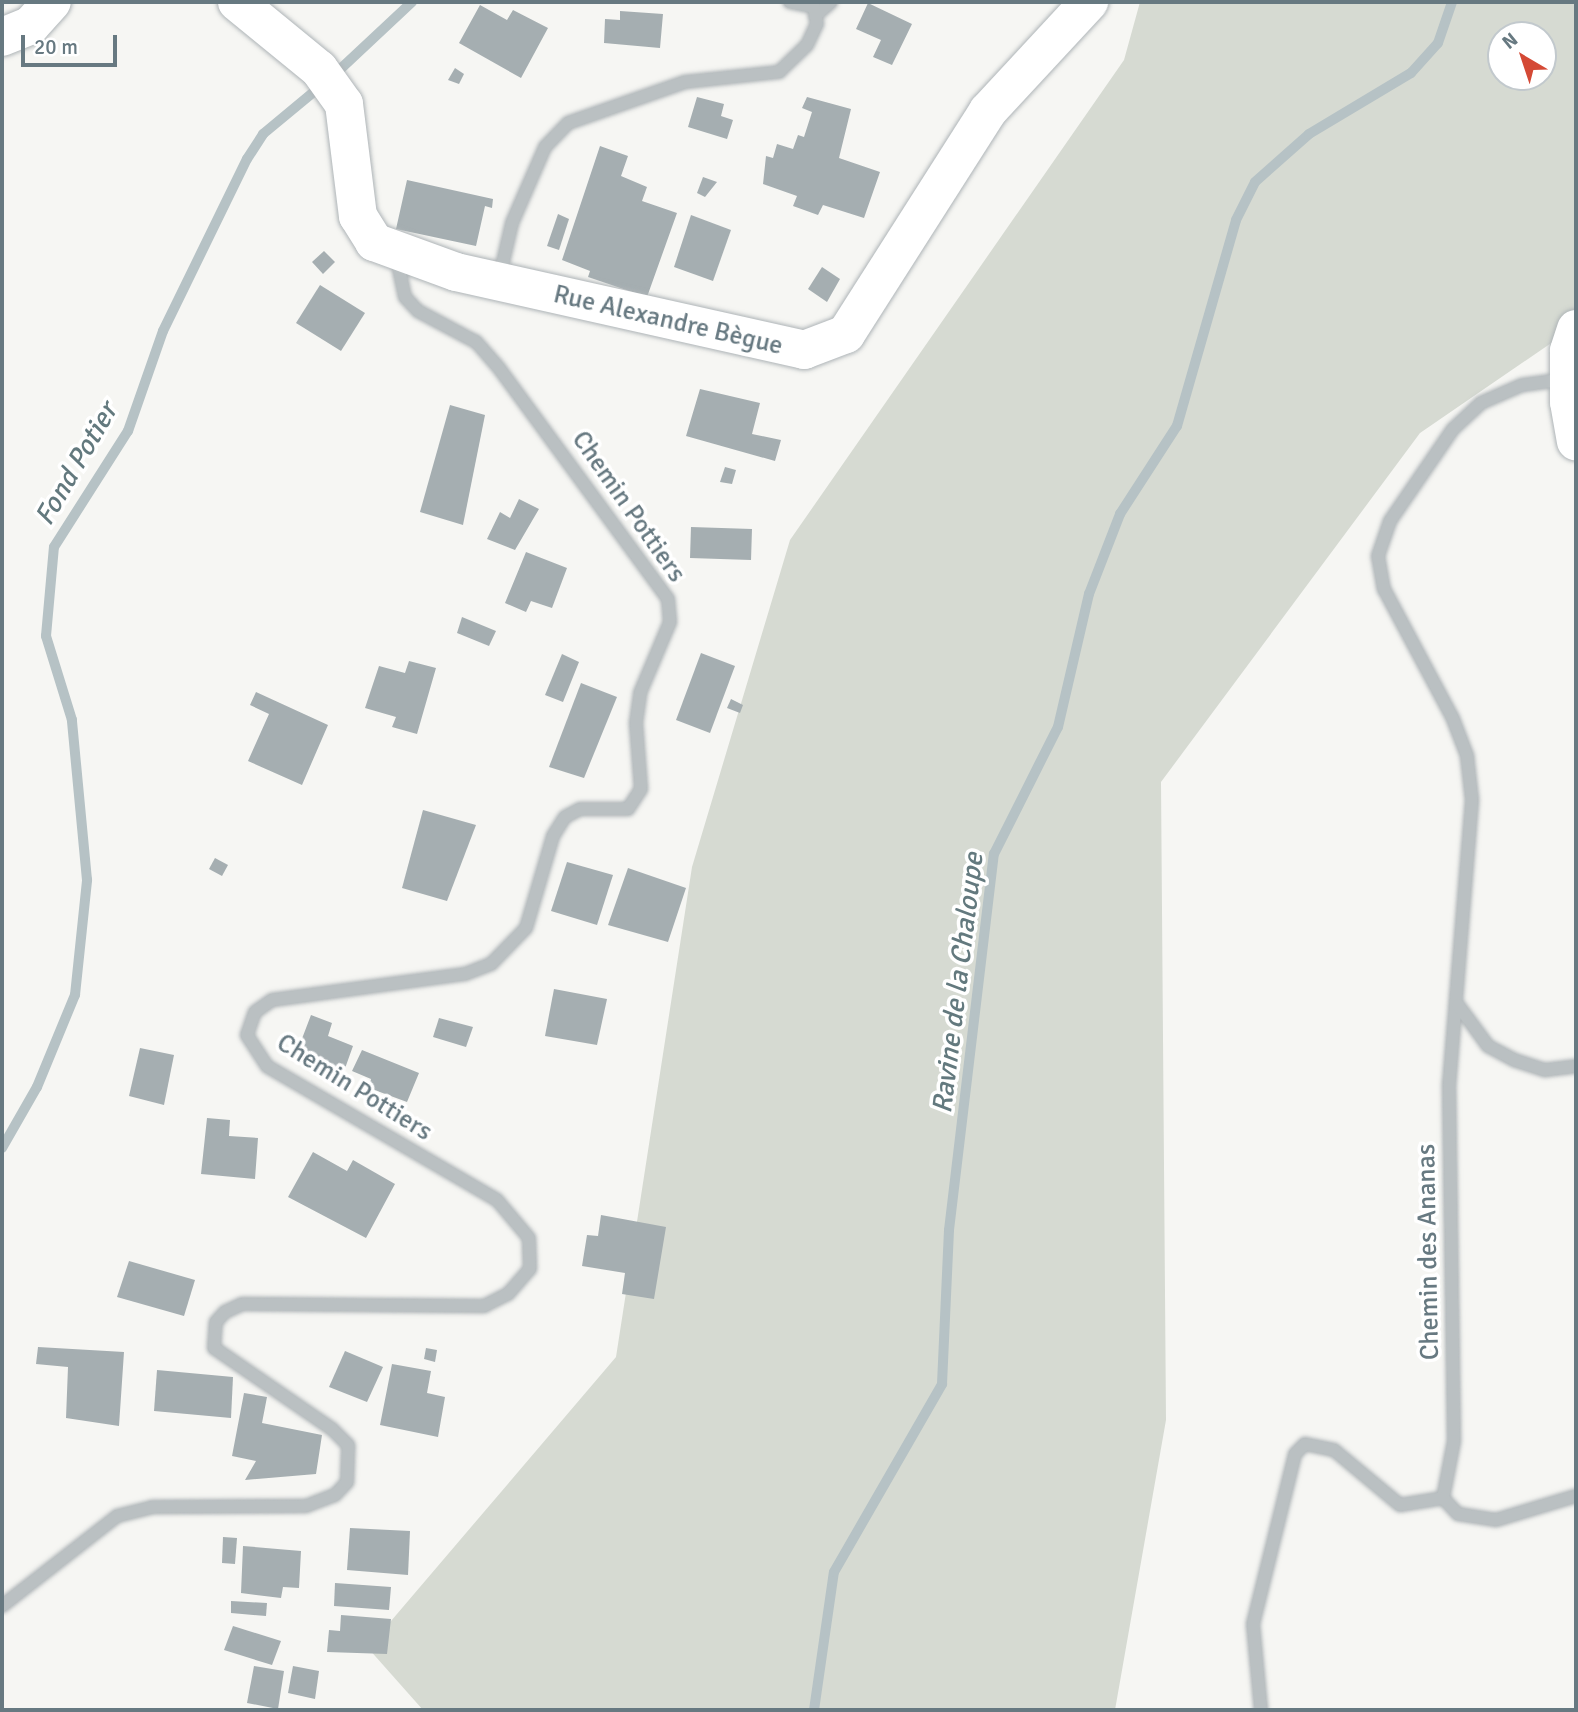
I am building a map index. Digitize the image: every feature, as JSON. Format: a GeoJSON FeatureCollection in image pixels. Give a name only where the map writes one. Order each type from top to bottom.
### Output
{"type":"FeatureCollection","features":[{"type":"Feature","properties":{"kind":"main road"},"geometry":{"type":"LineString","coordinates":[[2,37],[30,25],[52,2]]}},
{"type":"Feature","properties":{"kind":"main road","name":"Rue Alexandre Bègue"},"geometry":{"type":"LineString","coordinates":[[237,2],[319,68],[344,104],[358,216],[374,242],[396,255],[499,282],[789,349],[826,344],[846,334],[878,290],[988,111],[1089,2]]}},
{"type":"Feature","properties":{"kind":"main road"},"geometry":{"type":"LineString","coordinates":[[1576,329],[1570,378],[1576,441]]}},
{"type":"Feature","properties":{"kind":"street"},"geometry":{"type":"LineString","coordinates":[[499,282],[512,223],[545,147],[568,123],[685,82],[779,72],[807,45],[815,16],[814,7],[790,2]]}},
{"type":"Feature","properties":{"kind":"street"},"geometry":{"type":"LineString","coordinates":[[815,16],[831,2]]}},
{"type":"Feature","properties":{"kind":"street","name":"Chemin Pottiers"},"geometry":{"type":"LineString","coordinates":[[2,1606],[117,1516],[152,1507],[306,1506],[335,1495],[347,1482],[348,1445],[332,1429],[214,1348],[216,1322],[225,1312],[242,1304],[484,1306],[508,1294],[530,1269],[529,1238],[497,1200],[267,1066],[247,1035],[255,1012],[272,1000],[465,974],[491,964],[526,928],[553,836],[565,817],[580,809],[628,809],[641,789],[636,723],[640,694],[670,622],[668,599],[499,368],[476,342],[418,312],[405,297],[396,255]]}},
{"type":"Feature","properties":{"kind":"street","name":"Chemin des Ananas"},"geometry":{"type":"LineString","coordinates":[[1443,1498],[1454,1441],[1449,1084],[1458,1004],[1472,800],[1467,755],[1384,589],[1378,556],[1390,521],[1453,429],[1491,399],[1522,385],[1570,378]]}},
{"type":"Feature","properties":{"kind":"street"},"geometry":{"type":"LineString","coordinates":[[1458,1004],[1488,1046],[1514,1060],[1545,1070],[1576,1066]]}},
{"type":"Feature","properties":{"kind":"street"},"geometry":{"type":"LineString","coordinates":[[1261,1710],[1253,1624],[1295,1454],[1305,1444],[1334,1450],[1400,1504],[1443,1498],[1458,1514],[1496,1520],[1576,1496]]}},
{"type":"Feature","properties":{"kind":"shaded area"},"geometry":{"type":"Polygon","coordinates":[[[1140,2],[1576,2],[1576,326],[1420,433],[1161,782],[1166,1420],[1115,1710],[423,1710],[368,1648],[616,1357],[692,867],[790,540],[1124,60],[1140,2]]]}},
{"type":"Feature","properties":{"kind":"building"},"geometry":{"type":"Polygon","coordinates":[[[868,3],[912,24],[892,65],[873,57],[881,40],[856,29],[868,3]]]}},
{"type":"Feature","properties":{"kind":"building"},"geometry":{"type":"Polygon","coordinates":[[[480,5],[507,20],[513,10],[548,28],[521,78],[459,43],[480,5]]]}},
{"type":"Feature","properties":{"kind":"building"},"geometry":{"type":"Polygon","coordinates":[[[620,11],[663,14],[660,48],[604,43],[605,19],[620,20],[620,11]]]}},
{"type":"Feature","properties":{"kind":"building"},"geometry":{"type":"Polygon","coordinates":[[[455,68],[464,74],[459,84],[448,80],[455,68]]]}},
{"type":"Feature","properties":{"kind":"building"},"geometry":{"type":"Polygon","coordinates":[[[697,97],[724,104],[721,116],[733,120],[727,139],[688,127],[697,97]]]}},
{"type":"Feature","properties":{"kind":"building"},"geometry":{"type":"Polygon","coordinates":[[[807,97],[851,109],[839,158],[880,172],[864,218],[823,205],[818,215],[793,206],[797,196],[763,184],[766,156],[773,158],[777,144],[793,149],[798,135],[804,137],[812,112],[802,108],[807,97]]]}},
{"type":"Feature","properties":{"kind":"building"},"geometry":{"type":"Polygon","coordinates":[[[600,146],[628,156],[621,176],[647,187],[642,201],[677,213],[647,297],[588,277],[590,271],[562,260],[600,146]]]}},
{"type":"Feature","properties":{"kind":"building"},"geometry":{"type":"Polygon","coordinates":[[[703,177],[717,182],[705,197],[697,193],[703,177]]]}},
{"type":"Feature","properties":{"kind":"building"},"geometry":{"type":"Polygon","coordinates":[[[407,180],[493,199],[492,208],[485,206],[476,246],[396,229],[407,180]]]}},
{"type":"Feature","properties":{"kind":"building"},"geometry":{"type":"Polygon","coordinates":[[[558,214],[569,219],[559,250],[547,246],[558,214]]]}},
{"type":"Feature","properties":{"kind":"building"},"geometry":{"type":"Polygon","coordinates":[[[691,215],[731,230],[713,281],[674,267],[691,215]]]}},
{"type":"Feature","properties":{"kind":"building"},"geometry":{"type":"Polygon","coordinates":[[[324,251],[335,262],[323,274],[312,262],[324,251]]]}},
{"type":"Feature","properties":{"kind":"building"},"geometry":{"type":"Polygon","coordinates":[[[822,267],[840,279],[827,302],[808,289],[822,267]]]}},
{"type":"Feature","properties":{"kind":"building"},"geometry":{"type":"Polygon","coordinates":[[[320,285],[365,313],[341,351],[296,323],[320,285]]]}},
{"type":"Feature","properties":{"kind":"building"},"geometry":{"type":"Polygon","coordinates":[[[700,389],[760,403],[752,434],[781,440],[775,461],[686,436],[700,389]]]}},
{"type":"Feature","properties":{"kind":"building"},"geometry":{"type":"Polygon","coordinates":[[[450,405],[485,415],[463,525],[420,512],[450,405]]]}},
{"type":"Feature","properties":{"kind":"building"},"geometry":{"type":"Polygon","coordinates":[[[725,467],[736,470],[732,484],[720,482],[725,467]]]}},
{"type":"Feature","properties":{"kind":"building"},"geometry":{"type":"Polygon","coordinates":[[[519,499],[539,509],[515,550],[487,539],[500,512],[510,518],[519,499]]]}},
{"type":"Feature","properties":{"kind":"building"},"geometry":{"type":"Polygon","coordinates":[[[691,527],[752,529],[751,560],[690,558],[691,527]]]}},
{"type":"Feature","properties":{"kind":"building"},"geometry":{"type":"Polygon","coordinates":[[[526,552],[567,568],[552,608],[531,601],[526,612],[505,603],[526,552]]]}},
{"type":"Feature","properties":{"kind":"building"},"geometry":{"type":"Polygon","coordinates":[[[462,617],[496,631],[489,646],[457,633],[462,617]]]}},
{"type":"Feature","properties":{"kind":"building"},"geometry":{"type":"Polygon","coordinates":[[[701,653],[735,666],[710,733],[676,720],[701,653]]]}},
{"type":"Feature","properties":{"kind":"building"},"geometry":{"type":"Polygon","coordinates":[[[562,654],[579,662],[563,702],[545,695],[562,654]]]}},
{"type":"Feature","properties":{"kind":"building"},"geometry":{"type":"Polygon","coordinates":[[[409,661],[436,668],[417,734],[392,727],[396,717],[365,708],[379,666],[405,673],[409,661]]]}},
{"type":"Feature","properties":{"kind":"building"},"geometry":{"type":"Polygon","coordinates":[[[581,683],[617,697],[584,778],[549,767],[581,683]]]}},
{"type":"Feature","properties":{"kind":"building"},"geometry":{"type":"Polygon","coordinates":[[[256,692],[328,725],[302,785],[248,761],[269,714],[250,705],[256,692]]]}},
{"type":"Feature","properties":{"kind":"building"},"geometry":{"type":"Polygon","coordinates":[[[731,699],[743,705],[740,713],[727,708],[731,699]]]}},
{"type":"Feature","properties":{"kind":"building"},"geometry":{"type":"Polygon","coordinates":[[[423,810],[476,825],[447,901],[402,888],[423,810]]]}},
{"type":"Feature","properties":{"kind":"building"},"geometry":{"type":"Polygon","coordinates":[[[215,858],[228,865],[222,876],[209,869],[215,858]]]}},
{"type":"Feature","properties":{"kind":"building"},"geometry":{"type":"Polygon","coordinates":[[[567,862],[613,875],[597,925],[551,911],[567,862]]]}},
{"type":"Feature","properties":{"kind":"building"},"geometry":{"type":"Polygon","coordinates":[[[628,868],[686,888],[668,942],[608,925],[628,868]]]}},
{"type":"Feature","properties":{"kind":"building"},"geometry":{"type":"Polygon","coordinates":[[[554,989],[607,999],[597,1045],[545,1036],[554,989]]]}},
{"type":"Feature","properties":{"kind":"building"},"geometry":{"type":"Polygon","coordinates":[[[311,1015],[332,1023],[328,1036],[353,1046],[343,1074],[295,1057],[311,1015]]]}},
{"type":"Feature","properties":{"kind":"building"},"geometry":{"type":"Polygon","coordinates":[[[439,1018],[473,1027],[466,1047],[433,1037],[439,1018]]]}},
{"type":"Feature","properties":{"kind":"building"},"geometry":{"type":"Polygon","coordinates":[[[140,1048],[174,1055],[164,1105],[129,1096],[140,1048]]]}},
{"type":"Feature","properties":{"kind":"building"},"geometry":{"type":"Polygon","coordinates":[[[362,1050],[419,1073],[407,1102],[369,1088],[371,1079],[352,1071],[362,1050]]]}},
{"type":"Feature","properties":{"kind":"building"},"geometry":{"type":"Polygon","coordinates":[[[207,1118],[230,1120],[229,1136],[258,1138],[255,1179],[201,1174],[207,1118]]]}},
{"type":"Feature","properties":{"kind":"building"},"geometry":{"type":"Polygon","coordinates":[[[313,1152],[347,1171],[353,1160],[395,1184],[366,1238],[288,1197],[313,1152]]]}},
{"type":"Feature","properties":{"kind":"building"},"geometry":{"type":"Polygon","coordinates":[[[601,1215],[666,1227],[654,1299],[622,1294],[625,1273],[582,1266],[587,1235],[598,1236],[601,1215]]]}},
{"type":"Feature","properties":{"kind":"building"},"geometry":{"type":"Polygon","coordinates":[[[129,1261],[195,1280],[184,1316],[117,1297],[129,1261]]]}},
{"type":"Feature","properties":{"kind":"building"},"geometry":{"type":"Polygon","coordinates":[[[38,1347],[124,1352],[119,1426],[66,1418],[68,1367],[36,1364],[38,1347]]]}},
{"type":"Feature","properties":{"kind":"building"},"geometry":{"type":"Polygon","coordinates":[[[426,1348],[437,1350],[435,1362],[424,1359],[426,1348]]]}},
{"type":"Feature","properties":{"kind":"building"},"geometry":{"type":"Polygon","coordinates":[[[345,1351],[383,1367],[367,1402],[329,1387],[345,1351]]]}},
{"type":"Feature","properties":{"kind":"building"},"geometry":{"type":"Polygon","coordinates":[[[392,1364],[431,1371],[427,1393],[445,1397],[438,1437],[380,1425],[392,1364]]]}},
{"type":"Feature","properties":{"kind":"building"},"geometry":{"type":"Polygon","coordinates":[[[157,1370],[233,1377],[231,1418],[154,1411],[157,1370]]]}},
{"type":"Feature","properties":{"kind":"building"},"geometry":{"type":"Polygon","coordinates":[[[244,1393],[267,1397],[262,1423],[322,1435],[316,1474],[245,1480],[256,1461],[232,1456],[244,1393]]]}},
{"type":"Feature","properties":{"kind":"building"},"geometry":{"type":"Polygon","coordinates":[[[350,1528],[410,1531],[408,1575],[347,1570],[350,1528]]]}},
{"type":"Feature","properties":{"kind":"building"},"geometry":{"type":"Polygon","coordinates":[[[223,1537],[237,1538],[235,1564],[222,1563],[223,1537]]]}},
{"type":"Feature","properties":{"kind":"building"},"geometry":{"type":"Polygon","coordinates":[[[243,1546],[301,1551],[299,1588],[283,1587],[281,1598],[241,1593],[243,1546]]]}},
{"type":"Feature","properties":{"kind":"building"},"geometry":{"type":"Polygon","coordinates":[[[335,1583],[391,1587],[389,1610],[334,1606],[335,1583]]]}},
{"type":"Feature","properties":{"kind":"building"},"geometry":{"type":"Polygon","coordinates":[[[231,1601],[267,1603],[266,1616],[231,1613],[231,1601]]]}},
{"type":"Feature","properties":{"kind":"building"},"geometry":{"type":"Polygon","coordinates":[[[341,1615],[391,1619],[387,1654],[327,1652],[329,1630],[340,1631],[341,1615]]]}},
{"type":"Feature","properties":{"kind":"building"},"geometry":{"type":"Polygon","coordinates":[[[233,1626],[281,1641],[272,1665],[224,1650],[233,1626]]]}},
{"type":"Feature","properties":{"kind":"building"},"geometry":{"type":"Polygon","coordinates":[[[254,1666],[284,1671],[278,1709],[247,1703],[254,1666]]]}},
{"type":"Feature","properties":{"kind":"building"},"geometry":{"type":"Polygon","coordinates":[[[293,1666],[319,1671],[315,1699],[288,1693],[293,1666]]]}},
{"type":"Feature","properties":{"kind":"waterway","name":"Fond Potier"},"geometry":{"type":"LineString","coordinates":[[334,75],[412,2]]}},
{"type":"Feature","properties":{"kind":"waterway","name":"Ravine de la Chaloupe"},"geometry":{"type":"LineString","coordinates":[[814,1710],[834,1572],[942,1384],[949,1230],[994,854],[1058,727],[1089,594],[1120,514],[1177,426],[1236,220],[1255,182],[1309,134],[1411,73],[1438,43],[1452,2]]}},
{"type":"Feature","properties":{"kind":"waterway","name":"Fond Potier"},"geometry":{"type":"LineString","coordinates":[[2,1148],[37,1087],[75,995],[87,880],[72,720],[46,636],[54,547],[128,431],[163,331],[247,159],[263,134],[322,85]]}}]}
